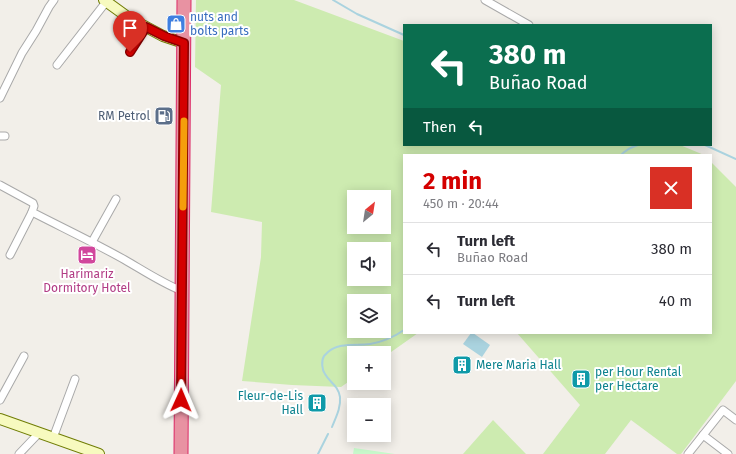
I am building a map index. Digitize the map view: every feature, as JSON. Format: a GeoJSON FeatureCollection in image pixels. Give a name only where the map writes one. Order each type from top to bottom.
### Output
{"type":"FeatureCollection","features":[{"type":"Feature","properties":{"kind":"highway"},"geometry":{"type":"LineString","coordinates":[[181,454],[184,0]]}},
{"type":"Feature","properties":{"kind":"main road"},"geometry":{"type":"LineString","coordinates":[[105,1],[129,18],[164,36],[184,43]]}},
{"type":"Feature","properties":{"kind":"main road"},"geometry":{"type":"LineString","coordinates":[[0,419],[99,454]]}},
{"type":"Feature","properties":{"kind":"street"},"geometry":{"type":"LineString","coordinates":[[0,98],[22,53],[48,7],[54,0]]}},
{"type":"Feature","properties":{"kind":"street"},"geometry":{"type":"LineString","coordinates":[[485,0],[527,24]]}},
{"type":"Feature","properties":{"kind":"street"},"geometry":{"type":"LineString","coordinates":[[57,65],[105,1]]}},
{"type":"Feature","properties":{"kind":"street"},"geometry":{"type":"LineString","coordinates":[[130,52],[146,27]]}},
{"type":"Feature","properties":{"kind":"street"},"geometry":{"type":"LineString","coordinates":[[0,185],[33,203],[34,206],[10,255]]}},
{"type":"Feature","properties":{"kind":"street"},"geometry":{"type":"LineString","coordinates":[[92,242],[116,199]]}},
{"type":"Feature","properties":{"kind":"street"},"geometry":{"type":"LineString","coordinates":[[32,212],[126,260],[164,284],[182,291]]}},
{"type":"Feature","properties":{"kind":"street"},"geometry":{"type":"LineString","coordinates":[[0,400],[24,356]]}},
{"type":"Feature","properties":{"kind":"street"},"geometry":{"type":"LineString","coordinates":[[53,438],[75,380]]}},
{"type":"Feature","properties":{"kind":"street"},"geometry":{"type":"LineString","coordinates":[[688,454],[723,410],[736,420]]}},
{"type":"Feature","properties":{"kind":"street"},"geometry":{"type":"LineString","coordinates":[[19,454],[39,432]]}},
{"type":"Feature","properties":{"kind":"street"},"geometry":{"type":"LineString","coordinates":[[703,435],[728,454]]}},
{"type":"Feature","properties":{"kind":"green space"},"geometry":{"type":"Polygon","coordinates":[[[196,0],[294,0],[403,41],[403,146],[682,146],[702,154],[403,154],[403,334],[417,334],[391,352],[391,346],[347,346],[347,383],[341,387],[242,381],[261,257],[262,222],[211,212],[221,85],[195,67],[196,0]]]}},
{"type":"Feature","properties":{"kind":"green space"},"geometry":{"type":"Polygon","coordinates":[[[712,163],[736,187],[736,381],[681,454],[677,454],[631,420],[605,454],[543,454],[580,405],[518,334],[712,334],[712,163]]]}},
{"type":"Feature","properties":{"kind":"green space"},"geometry":{"type":"Polygon","coordinates":[[[493,420],[526,454],[463,454],[493,420]]]}},
{"type":"Feature","properties":{"kind":"green space"},"geometry":{"type":"Polygon","coordinates":[[[354,448],[395,454],[353,454],[354,448]]]}},
{"type":"Feature","properties":{"kind":"water"},"geometry":{"type":"Polygon","coordinates":[[[470,334],[474,334],[490,345],[482,357],[463,344],[470,334]]]}},
{"type":"Feature","properties":{"kind":"waterway"},"geometry":{"type":"LineString","coordinates":[[333,0],[357,14],[403,35]]}},
{"type":"Feature","properties":{"kind":"waterway"},"geometry":{"type":"LineString","coordinates":[[622,154],[636,146]]}},
{"type":"Feature","properties":{"kind":"waterway"},"geometry":{"type":"LineString","coordinates":[[707,146],[736,159]]}},
{"type":"Feature","properties":{"kind":"waterway"},"geometry":{"type":"LineString","coordinates":[[332,427],[339,409],[340,397],[338,390],[323,370],[322,363],[324,356],[332,349],[337,347],[374,343],[388,339],[403,331]]}},
{"type":"Feature","properties":{"kind":"waterway"},"geometry":{"type":"LineString","coordinates":[[318,454],[328,434]]}},
{"type":"Feature","properties":{"kind":"slow traffic"},"geometry":{"type":"LineString","coordinates":[[183,207],[184,121]]}},
{"type":"Feature","properties":{"kind":"place","name":"nuts and bolts parts"},"geometry":{"type":"Point","coordinates":[176,24]}},
{"type":"Feature","properties":{"kind":"place","name":"RM Petrol"},"geometry":{"type":"Point","coordinates":[164,116]}},
{"type":"Feature","properties":{"kind":"place","name":"Harimariz Dormitory Hotel"},"geometry":{"type":"Point","coordinates":[87,255]}},
{"type":"Feature","properties":{"kind":"place","name":"Mere Maria Hall"},"geometry":{"type":"Point","coordinates":[462,365]}},
{"type":"Feature","properties":{"kind":"place","name":"per Hour Rental per Hectare"},"geometry":{"type":"Point","coordinates":[581,379]}},
{"type":"Feature","properties":{"kind":"place","name":"Fleur-de-Lis Hall"},"geometry":{"type":"Point","coordinates":[317,403]}},
{"type":"Feature","properties":{"kind":"route"},"geometry":{"type":"LineString","coordinates":[[130,52],[146,27],[164,36],[184,43],[181,400]]}}]}
